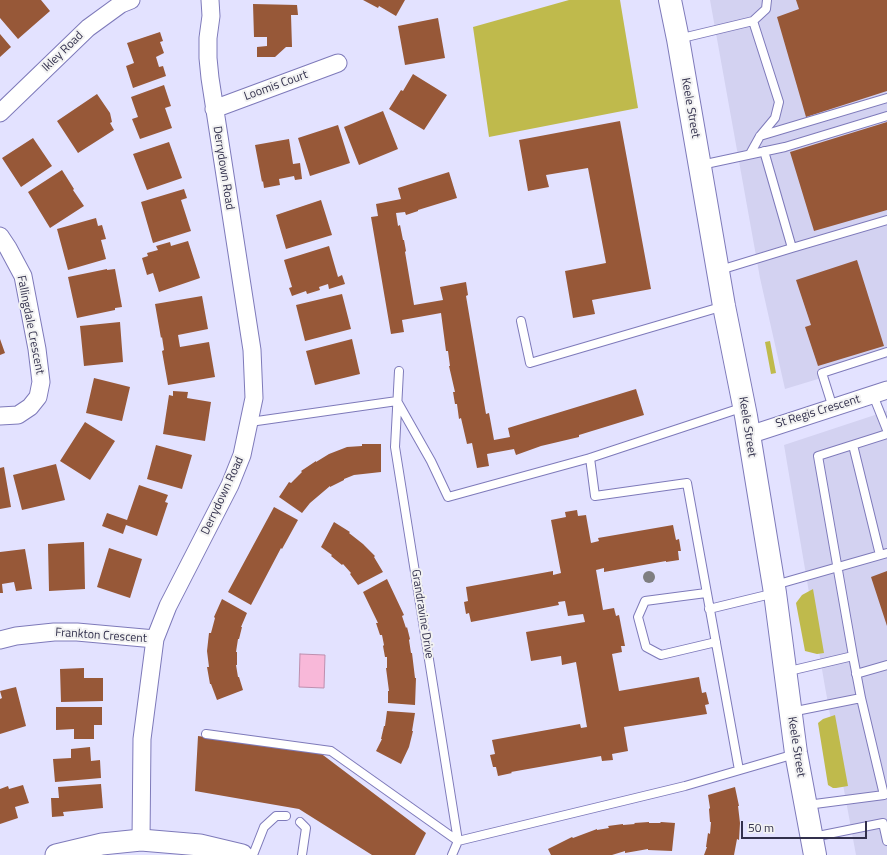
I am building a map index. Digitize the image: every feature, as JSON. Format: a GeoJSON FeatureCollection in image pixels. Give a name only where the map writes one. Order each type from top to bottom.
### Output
{"type":"FeatureCollection","features":[{"type":"Feature","properties":{"kind":"main road","name":"Keele Street"},"geometry":{"type":"LineString","coordinates":[[670,0],[719,270],[724,306],[749,435],[774,589],[796,753],[813,846]]}},
{"type":"Feature","properties":{"kind":"street","name":"Ikley Road"},"geometry":{"type":"LineString","coordinates":[[0,113],[88,28],[121,4],[131,0]]}},
{"type":"Feature","properties":{"kind":"street","name":"Derrydown Road"},"geometry":{"type":"LineString","coordinates":[[141,840],[142,739],[155,639],[168,606],[230,485],[242,455],[254,398],[252,350],[214,109],[208,58],[208,38],[211,16],[210,0]]}},
{"type":"Feature","properties":{"kind":"street","name":"Loomis Court"},"geometry":{"type":"LineString","coordinates":[[214,109],[338,63]]}},
{"type":"Feature","properties":{"kind":"street","name":"Fallingdale Crescent"},"geometry":{"type":"LineString","coordinates":[[0,236],[23,276],[37,349],[41,382],[38,397],[30,407],[18,414],[0,416]]}},
{"type":"Feature","properties":{"kind":"street","name":"St Regis Crescent"},"geometry":{"type":"LineString","coordinates":[[749,435],[880,392]]}},
{"type":"Feature","properties":{"kind":"street","name":"Frankton Crescent"},"geometry":{"type":"LineString","coordinates":[[0,640],[16,636],[54,632],[84,632],[155,639]]}},
{"type":"Feature","properties":{"kind":"street"},"geometry":{"type":"LineString","coordinates":[[56,855],[102,844],[141,840],[200,845],[242,855]]}},
{"type":"Feature","properties":{"kind":"lane"},"geometry":{"type":"LineString","coordinates":[[678,39],[753,21],[766,9],[768,0]]}},
{"type":"Feature","properties":{"kind":"lane"},"geometry":{"type":"LineString","coordinates":[[750,154],[760,136],[775,118],[779,102],[753,21]]}},
{"type":"Feature","properties":{"kind":"lane"},"geometry":{"type":"LineString","coordinates":[[760,136],[887,98]]}},
{"type":"Feature","properties":{"kind":"lane"},"geometry":{"type":"LineString","coordinates":[[700,166],[785,147],[887,116]]}},
{"type":"Feature","properties":{"kind":"lane"},"geometry":{"type":"LineString","coordinates":[[764,151],[792,248]]}},
{"type":"Feature","properties":{"kind":"lane"},"geometry":{"type":"LineString","coordinates":[[719,270],[887,220]]}},
{"type":"Feature","properties":{"kind":"lane"},"geometry":{"type":"LineString","coordinates":[[521,321],[530,363],[724,306]]}},
{"type":"Feature","properties":{"kind":"lane"},"geometry":{"type":"LineString","coordinates":[[833,408],[822,373],[887,352]]}},
{"type":"Feature","properties":{"kind":"lane","name":"Grandravine Drive"},"geometry":{"type":"LineString","coordinates":[[399,371],[395,447],[458,840]]}},
{"type":"Feature","properties":{"kind":"lane"},"geometry":{"type":"LineString","coordinates":[[880,392],[887,430]]}},
{"type":"Feature","properties":{"kind":"lane"},"geometry":{"type":"LineString","coordinates":[[250,422],[397,401],[431,461],[448,497],[590,458],[744,407]]}},
{"type":"Feature","properties":{"kind":"lane"},"geometry":{"type":"LineString","coordinates":[[806,806],[886,795],[856,674],[818,456],[887,434]]}},
{"type":"Feature","properties":{"kind":"lane"},"geometry":{"type":"LineString","coordinates":[[709,609],[838,567],[884,554],[853,445]]}},
{"type":"Feature","properties":{"kind":"lane"},"geometry":{"type":"LineString","coordinates":[[590,458],[595,496],[687,483],[739,770]]}},
{"type":"Feature","properties":{"kind":"lane"},"geometry":{"type":"LineString","coordinates":[[706,593],[645,601],[638,617],[646,647],[661,655],[716,642]]}},
{"type":"Feature","properties":{"kind":"lane"},"geometry":{"type":"LineString","coordinates":[[785,672],[853,656]]}},
{"type":"Feature","properties":{"kind":"lane"},"geometry":{"type":"LineString","coordinates":[[856,674],[887,665]]}},
{"type":"Feature","properties":{"kind":"lane"},"geometry":{"type":"LineString","coordinates":[[791,712],[861,698]]}},
{"type":"Feature","properties":{"kind":"lane"},"geometry":{"type":"LineString","coordinates":[[206,734],[331,751],[458,840],[677,788],[796,753]]}},
{"type":"Feature","properties":{"kind":"lane"},"geometry":{"type":"LineString","coordinates":[[253,855],[264,827],[276,816],[286,816]]}},
{"type":"Feature","properties":{"kind":"lane"},"geometry":{"type":"LineString","coordinates":[[300,822],[306,828],[302,855]]}},
{"type":"Feature","properties":{"kind":"lane"},"geometry":{"type":"LineString","coordinates":[[813,846],[885,822],[887,841]]}},
{"type":"Feature","properties":{"kind":"lane"},"geometry":{"type":"LineString","coordinates":[[452,855],[458,840]]}},
{"type":"Feature","properties":{"kind":"shaded area"},"geometry":{"type":"Polygon","coordinates":[[[569,0],[620,0],[638,108],[489,137],[473,27],[569,0]]]}},
{"type":"Feature","properties":{"kind":"shaded area"},"geometry":{"type":"Polygon","coordinates":[[[710,0],[887,0],[887,358],[785,389],[760,278],[710,0]]]}},
{"type":"Feature","properties":{"kind":"shaded area"},"geometry":{"type":"Polygon","coordinates":[[[770,341],[776,373],[771,374],[765,342],[770,341]]]}},
{"type":"Feature","properties":{"kind":"shaded area"},"geometry":{"type":"Polygon","coordinates":[[[887,411],[887,855],[856,855],[825,687],[784,445],[887,411]]]}},
{"type":"Feature","properties":{"kind":"shaded area"},"geometry":{"type":"Polygon","coordinates":[[[813,589],[824,653],[817,654],[805,651],[796,603],[802,595],[813,589]]]}},
{"type":"Feature","properties":{"kind":"shaded area"},"geometry":{"type":"Polygon","coordinates":[[[300,654],[325,655],[324,688],[299,687],[300,654]]]}},
{"type":"Feature","properties":{"kind":"shaded area"},"geometry":{"type":"Polygon","coordinates":[[[835,715],[848,786],[833,788],[828,785],[818,723],[823,719],[835,715]]]}},
{"type":"Feature","properties":{"kind":"building"},"geometry":{"type":"Polygon","coordinates":[[[0,0],[41,0],[50,11],[18,39],[0,18],[0,0]]]}},
{"type":"Feature","properties":{"kind":"building"},"geometry":{"type":"Polygon","coordinates":[[[363,0],[405,0],[396,16],[379,6],[378,8],[363,0]]]}},
{"type":"Feature","properties":{"kind":"building"},"geometry":{"type":"Polygon","coordinates":[[[796,0],[887,0],[887,91],[806,117],[777,17],[799,9],[796,0]]]}},
{"type":"Feature","properties":{"kind":"building"},"geometry":{"type":"Polygon","coordinates":[[[253,4],[297,5],[298,15],[291,15],[292,47],[286,47],[275,57],[257,57],[257,47],[267,46],[267,37],[254,37],[253,4]]]}},
{"type":"Feature","properties":{"kind":"building"},"geometry":{"type":"Polygon","coordinates":[[[438,18],[445,58],[405,65],[398,26],[438,18]]]}},
{"type":"Feature","properties":{"kind":"building"},"geometry":{"type":"Polygon","coordinates":[[[160,32],[163,41],[160,42],[164,53],[156,57],[159,67],[163,66],[166,76],[133,88],[126,66],[134,63],[127,43],[160,32]]]}},
{"type":"Feature","properties":{"kind":"building"},"geometry":{"type":"Polygon","coordinates":[[[0,34],[11,47],[0,57],[0,34]]]}},
{"type":"Feature","properties":{"kind":"building"},"geometry":{"type":"Polygon","coordinates":[[[413,74],[447,95],[424,130],[389,109],[401,90],[403,91],[413,74]]]}},
{"type":"Feature","properties":{"kind":"building"},"geometry":{"type":"Polygon","coordinates":[[[164,85],[171,106],[165,108],[172,128],[140,139],[132,119],[138,117],[131,97],[164,85]]]}},
{"type":"Feature","properties":{"kind":"building"},"geometry":{"type":"Polygon","coordinates":[[[97,94],[110,113],[112,122],[110,123],[114,130],[78,153],[57,121],[97,94]]]}},
{"type":"Feature","properties":{"kind":"building"},"geometry":{"type":"Polygon","coordinates":[[[383,111],[398,149],[359,165],[344,127],[383,111]]]}},
{"type":"Feature","properties":{"kind":"building"},"geometry":{"type":"Polygon","coordinates":[[[620,121],[651,289],[592,300],[595,314],[573,318],[565,271],[606,263],[588,168],[546,175],[549,187],[528,191],[519,140],[620,121]]]}},
{"type":"Feature","properties":{"kind":"building"},"geometry":{"type":"Polygon","coordinates":[[[887,122],[887,210],[814,231],[790,152],[887,122]]]}},
{"type":"Feature","properties":{"kind":"building"},"geometry":{"type":"Polygon","coordinates":[[[338,125],[350,163],[310,176],[298,138],[338,125]]]}},
{"type":"Feature","properties":{"kind":"building"},"geometry":{"type":"Polygon","coordinates":[[[33,138],[52,166],[21,187],[2,158],[33,138]]]}},
{"type":"Feature","properties":{"kind":"building"},"geometry":{"type":"Polygon","coordinates":[[[289,139],[293,164],[300,163],[302,179],[295,180],[294,176],[279,179],[280,185],[264,188],[255,145],[289,139]]]}},
{"type":"Feature","properties":{"kind":"building"},"geometry":{"type":"Polygon","coordinates":[[[169,142],[182,178],[147,190],[133,154],[169,142]]]}},
{"type":"Feature","properties":{"kind":"building"},"geometry":{"type":"Polygon","coordinates":[[[62,170],[84,206],[50,228],[28,192],[62,170]]]}},
{"type":"Feature","properties":{"kind":"building"},"geometry":{"type":"Polygon","coordinates":[[[449,172],[457,198],[406,215],[405,212],[396,213],[398,226],[400,225],[404,240],[414,305],[443,300],[440,287],[466,282],[468,295],[466,296],[486,414],[489,413],[494,440],[510,437],[508,428],[636,389],[644,415],[579,435],[579,437],[541,446],[516,455],[514,449],[487,454],[489,466],[477,468],[472,443],[467,444],[461,418],[459,419],[457,404],[455,404],[453,392],[455,392],[449,366],[448,351],[446,351],[441,313],[402,320],[404,332],[391,334],[371,217],[378,216],[376,204],[401,199],[398,188],[449,172]]]}},
{"type":"Feature","properties":{"kind":"building"},"geometry":{"type":"Polygon","coordinates":[[[184,189],[187,198],[181,200],[191,231],[153,243],[141,202],[184,189]]]}},
{"type":"Feature","properties":{"kind":"building"},"geometry":{"type":"Polygon","coordinates":[[[321,200],[332,235],[286,249],[276,215],[321,200]]]}},
{"type":"Feature","properties":{"kind":"building"},"geometry":{"type":"Polygon","coordinates":[[[96,218],[98,226],[102,225],[106,239],[101,240],[106,259],[68,270],[57,229],[96,218]]]}},
{"type":"Feature","properties":{"kind":"building"},"geometry":{"type":"Polygon","coordinates":[[[188,241],[200,278],[159,292],[153,273],[147,275],[142,258],[148,256],[147,253],[158,250],[156,246],[170,242],[171,246],[188,241]]]}},
{"type":"Feature","properties":{"kind":"building"},"geometry":{"type":"Polygon","coordinates":[[[329,246],[338,277],[342,275],[345,284],[329,289],[328,284],[319,287],[320,290],[307,294],[306,291],[292,296],[289,288],[292,287],[284,260],[329,246]]]}},
{"type":"Feature","properties":{"kind":"building"},"geometry":{"type":"Polygon","coordinates":[[[857,260],[884,346],[818,366],[805,327],[811,325],[796,280],[857,260]]]}},
{"type":"Feature","properties":{"kind":"building"},"geometry":{"type":"Polygon","coordinates":[[[107,269],[115,269],[122,307],[115,308],[115,310],[77,318],[68,277],[107,269]]]}},
{"type":"Feature","properties":{"kind":"building"},"geometry":{"type":"Polygon","coordinates":[[[342,294],[351,329],[305,341],[296,305],[342,294]]]}},
{"type":"Feature","properties":{"kind":"building"},"geometry":{"type":"Polygon","coordinates":[[[202,296],[208,329],[178,335],[180,347],[209,342],[215,377],[168,385],[162,351],[164,350],[162,337],[161,338],[155,304],[202,296]]]}},
{"type":"Feature","properties":{"kind":"building"},"geometry":{"type":"Polygon","coordinates":[[[120,322],[123,362],[84,366],[80,326],[120,322]]]}},
{"type":"Feature","properties":{"kind":"building"},"geometry":{"type":"Polygon","coordinates":[[[0,339],[5,353],[0,355],[0,339]]]}},
{"type":"Feature","properties":{"kind":"building"},"geometry":{"type":"Polygon","coordinates":[[[352,339],[360,374],[315,385],[306,351],[352,339]]]}},
{"type":"Feature","properties":{"kind":"building"},"geometry":{"type":"Polygon","coordinates":[[[94,378],[130,387],[122,421],[86,413],[94,378]]]}},
{"type":"Feature","properties":{"kind":"building"},"geometry":{"type":"Polygon","coordinates":[[[173,391],[188,392],[187,398],[211,402],[205,441],[163,434],[169,395],[173,396],[173,391]]]}},
{"type":"Feature","properties":{"kind":"building"},"geometry":{"type":"Polygon","coordinates":[[[85,422],[115,441],[90,480],[60,461],[85,422]]]}},
{"type":"Feature","properties":{"kind":"building"},"geometry":{"type":"Polygon","coordinates":[[[362,444],[381,444],[381,472],[354,475],[330,486],[310,503],[302,513],[279,497],[289,482],[291,483],[302,472],[301,471],[316,461],[347,447],[362,446],[362,444]]]}},
{"type":"Feature","properties":{"kind":"building"},"geometry":{"type":"Polygon","coordinates":[[[156,445],[192,455],[182,489],[147,479],[156,445]]]}},
{"type":"Feature","properties":{"kind":"building"},"geometry":{"type":"Polygon","coordinates":[[[56,464],[65,500],[22,510],[13,475],[56,464]]]}},
{"type":"Feature","properties":{"kind":"building"},"geometry":{"type":"Polygon","coordinates":[[[4,467],[11,507],[0,509],[0,468],[4,467]]]}},
{"type":"Feature","properties":{"kind":"building"},"geometry":{"type":"Polygon","coordinates":[[[139,485],[168,495],[165,502],[168,503],[157,536],[126,525],[123,534],[102,526],[107,513],[127,520],[139,485]]]}},
{"type":"Feature","properties":{"kind":"building"},"geometry":{"type":"Polygon","coordinates":[[[274,507],[298,520],[282,549],[281,548],[251,605],[228,592],[274,507]]]}},
{"type":"Feature","properties":{"kind":"building"},"geometry":{"type":"Polygon","coordinates":[[[577,510],[578,516],[586,515],[591,543],[599,541],[598,538],[673,525],[676,540],[679,539],[681,551],[678,551],[679,560],[604,572],[604,568],[596,570],[603,610],[614,608],[616,616],[619,615],[625,646],[621,646],[622,652],[612,654],[619,691],[699,677],[702,693],[706,692],[709,704],[705,705],[707,714],[624,727],[628,751],[612,754],[613,760],[602,761],[601,756],[511,772],[512,773],[498,776],[496,767],[493,767],[490,755],[495,754],[492,740],[580,724],[581,728],[587,727],[576,662],[562,665],[561,656],[531,661],[526,632],[585,622],[583,614],[568,616],[565,601],[558,602],[559,605],[471,622],[469,613],[466,614],[464,602],[468,601],[466,587],[553,571],[553,575],[561,573],[551,520],[566,517],[565,512],[577,510]]]}},
{"type":"Feature","properties":{"kind":"building"},"geometry":{"type":"Polygon","coordinates":[[[334,522],[350,532],[349,533],[375,556],[374,557],[383,572],[358,585],[350,574],[351,573],[343,564],[342,565],[321,547],[334,522]]]}},
{"type":"Feature","properties":{"kind":"building"},"geometry":{"type":"Polygon","coordinates":[[[84,542],[85,589],[49,591],[48,544],[84,542]]]}},
{"type":"Feature","properties":{"kind":"building"},"geometry":{"type":"Polygon","coordinates":[[[109,548],[142,559],[130,598],[97,587],[109,548]]]}},
{"type":"Feature","properties":{"kind":"building"},"geometry":{"type":"Polygon","coordinates":[[[25,549],[32,589],[16,591],[14,582],[2,584],[3,593],[0,593],[0,552],[25,549]]]}},
{"type":"Feature","properties":{"kind":"building"},"geometry":{"type":"Polygon","coordinates":[[[887,571],[887,626],[871,577],[887,571]]]}},
{"type":"Feature","properties":{"kind":"building"},"geometry":{"type":"Polygon","coordinates":[[[387,579],[404,615],[402,616],[410,639],[416,678],[415,705],[388,703],[389,691],[386,668],[387,657],[385,657],[382,635],[380,635],[376,623],[378,623],[363,592],[387,579]]]}},
{"type":"Feature","properties":{"kind":"building"},"geometry":{"type":"Polygon","coordinates":[[[222,599],[247,613],[241,627],[236,652],[238,677],[243,690],[217,700],[210,684],[207,667],[209,667],[207,651],[209,633],[211,633],[214,617],[222,599]]]}},
{"type":"Feature","properties":{"kind":"building"},"geometry":{"type":"Polygon","coordinates":[[[84,668],[84,678],[103,678],[103,701],[61,702],[60,669],[84,668]]]}},
{"type":"Feature","properties":{"kind":"building"},"geometry":{"type":"Polygon","coordinates":[[[16,687],[26,726],[0,734],[0,699],[2,698],[0,691],[16,687]]]}},
{"type":"Feature","properties":{"kind":"building"},"geometry":{"type":"Polygon","coordinates":[[[56,707],[102,707],[102,725],[94,725],[94,739],[74,739],[74,729],[56,730],[56,707]]]}},
{"type":"Feature","properties":{"kind":"building"},"geometry":{"type":"Polygon","coordinates":[[[387,711],[415,713],[409,747],[401,764],[376,751],[382,739],[387,711]]]}},
{"type":"Feature","properties":{"kind":"building"},"geometry":{"type":"Polygon","coordinates":[[[198,736],[319,752],[426,833],[415,855],[372,855],[299,809],[195,791],[198,736]]]}},
{"type":"Feature","properties":{"kind":"building"},"geometry":{"type":"Polygon","coordinates":[[[90,747],[91,761],[100,760],[101,778],[55,782],[53,759],[71,758],[71,749],[90,747]]]}},
{"type":"Feature","properties":{"kind":"building"},"geometry":{"type":"Polygon","coordinates":[[[101,784],[103,808],[63,812],[64,816],[52,817],[51,798],[59,798],[58,787],[101,784]]]}},
{"type":"Feature","properties":{"kind":"building"},"geometry":{"type":"Polygon","coordinates":[[[23,785],[29,803],[15,807],[18,818],[0,824],[0,789],[8,786],[9,789],[23,785]]]}},
{"type":"Feature","properties":{"kind":"building"},"geometry":{"type":"Polygon","coordinates":[[[735,787],[739,806],[740,823],[739,840],[737,839],[734,855],[704,855],[707,847],[708,833],[710,834],[711,822],[708,795],[735,787]]]}},
{"type":"Feature","properties":{"kind":"building"},"geometry":{"type":"Polygon","coordinates":[[[649,822],[675,823],[672,851],[648,849],[625,853],[625,851],[612,855],[551,855],[548,849],[572,837],[573,838],[597,829],[609,828],[608,826],[649,822]]]}}]}
